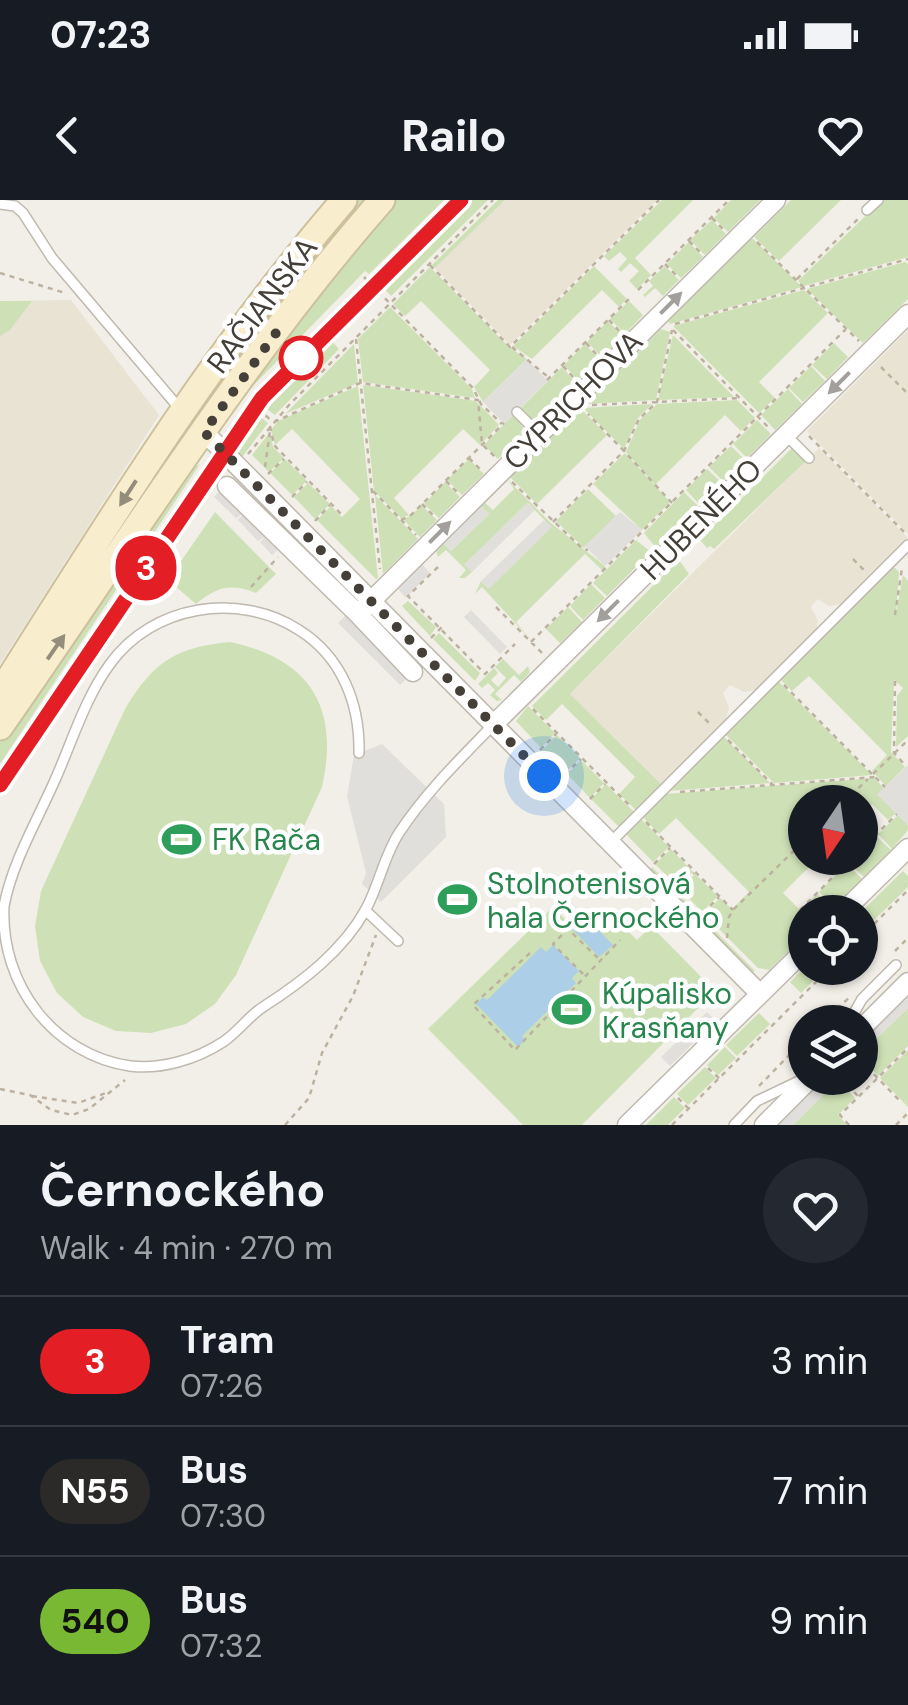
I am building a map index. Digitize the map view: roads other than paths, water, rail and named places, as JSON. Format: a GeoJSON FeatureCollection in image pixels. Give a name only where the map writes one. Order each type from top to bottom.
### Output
{"type":"FeatureCollection","features":[{"type":"Feature","properties":{"kind":"main road","name":"RAČIANSKA"},"geometry":{"type":"LineString","coordinates":[[0,694],[182,412],[344,200]]}},
{"type":"Feature","properties":{"kind":"main road","name":"RAČIANSKA"},"geometry":{"type":"LineString","coordinates":[[0,727],[204,432],[301,299],[382,200]]}},
{"type":"Feature","properties":{"kind":"main road"},"geometry":{"type":"LineString","coordinates":[[182,412],[204,432]]}},
{"type":"Feature","properties":{"kind":"street","name":"CYPRICHOVA"},"geometry":{"type":"LineString","coordinates":[[364,607],[776,200]]}},
{"type":"Feature","properties":{"kind":"street","name":"HUBENÉHO"},"geometry":{"type":"LineString","coordinates":[[493,725],[908,314]]}},
{"type":"Feature","properties":{"kind":"street"},"geometry":{"type":"LineString","coordinates":[[204,432],[364,607],[413,672]]}},
{"type":"Feature","properties":{"kind":"street"},"geometry":{"type":"LineString","coordinates":[[227,486],[288,546],[364,607],[493,725],[762,992]]}},
{"type":"Feature","properties":{"kind":"street"},"geometry":{"type":"LineString","coordinates":[[860,895],[908,848]]}},
{"type":"Feature","properties":{"kind":"street"},"geometry":{"type":"LineString","coordinates":[[627,1125],[788,967]]}},
{"type":"Feature","properties":{"kind":"street"},"geometry":{"type":"LineString","coordinates":[[878,1012],[908,982]]}},
{"type":"Feature","properties":{"kind":"street"},"geometry":{"type":"LineString","coordinates":[[764,1125],[792,1095]]}},
{"type":"Feature","properties":{"kind":"lane"},"geometry":{"type":"LineString","coordinates":[[867,210],[878,200]]}},
{"type":"Feature","properties":{"kind":"lane"},"geometry":{"type":"LineString","coordinates":[[0,204],[20,210],[52,258],[182,412]]}},
{"type":"Feature","properties":{"kind":"lane"},"geometry":{"type":"LineString","coordinates":[[517,412],[539,434]]}},
{"type":"Feature","properties":{"kind":"lane"},"geometry":{"type":"LineString","coordinates":[[788,433],[809,458]]}},
{"type":"Feature","properties":{"kind":"lane"},"geometry":{"type":"LineString","coordinates":[[610,843],[908,545]]}},
{"type":"Feature","properties":{"kind":"lane"},"geometry":{"type":"LineString","coordinates":[[358,753],[356,713],[344,678],[322,649],[286,621],[234,608],[185,612],[146,630],[127,644],[94,692],[14,873],[3,909],[3,939],[12,976],[23,1000],[41,1023],[94,1058],[143,1067],[172,1063],[224,1041],[296,981],[328,960],[365,910],[397,834],[446,773],[493,725]]}},
{"type":"Feature","properties":{"kind":"lane"},"geometry":{"type":"LineString","coordinates":[[365,910],[398,941]]}},
{"type":"Feature","properties":{"kind":"lane"},"geometry":{"type":"LineString","coordinates":[[859,1005],[894,960]]}},
{"type":"Feature","properties":{"kind":"lane"},"geometry":{"type":"LineString","coordinates":[[734,1125],[758,1102],[788,1088]]}},
{"type":"Feature","properties":{"kind":"water"},"geometry":{"type":"Polygon","coordinates":[[[584,915],[613,945],[599,957],[571,928],[584,915]]]}},
{"type":"Feature","properties":{"kind":"water"},"geometry":{"type":"Polygon","coordinates":[[[553,945],[579,971],[572,978],[576,983],[522,1036],[525,1040],[518,1047],[476,1004],[483,997],[487,1000],[541,947],[546,952],[553,945]]]}},
{"type":"Feature","properties":{"kind":"tram line"},"geometry":{"type":"LineString","coordinates":[[0,785],[262,398],[461,200]]}},
{"type":"Feature","properties":{"kind":"tram line","name":"3"},"geometry":{"type":"LineString","coordinates":[[0,785],[262,398],[461,200]]}},
{"type":"Feature","properties":{"kind":"place","name":"FK Rača"},"geometry":{"type":"Point","coordinates":[182,839]}},
{"type":"Feature","properties":{"kind":"place","name":"Stolnotenisová hala Černockého"},"geometry":{"type":"Point","coordinates":[457,900]}},
{"type":"Feature","properties":{"kind":"place","name":"Kúpalisko Krasňany"},"geometry":{"type":"Point","coordinates":[572,1010]}}]}
